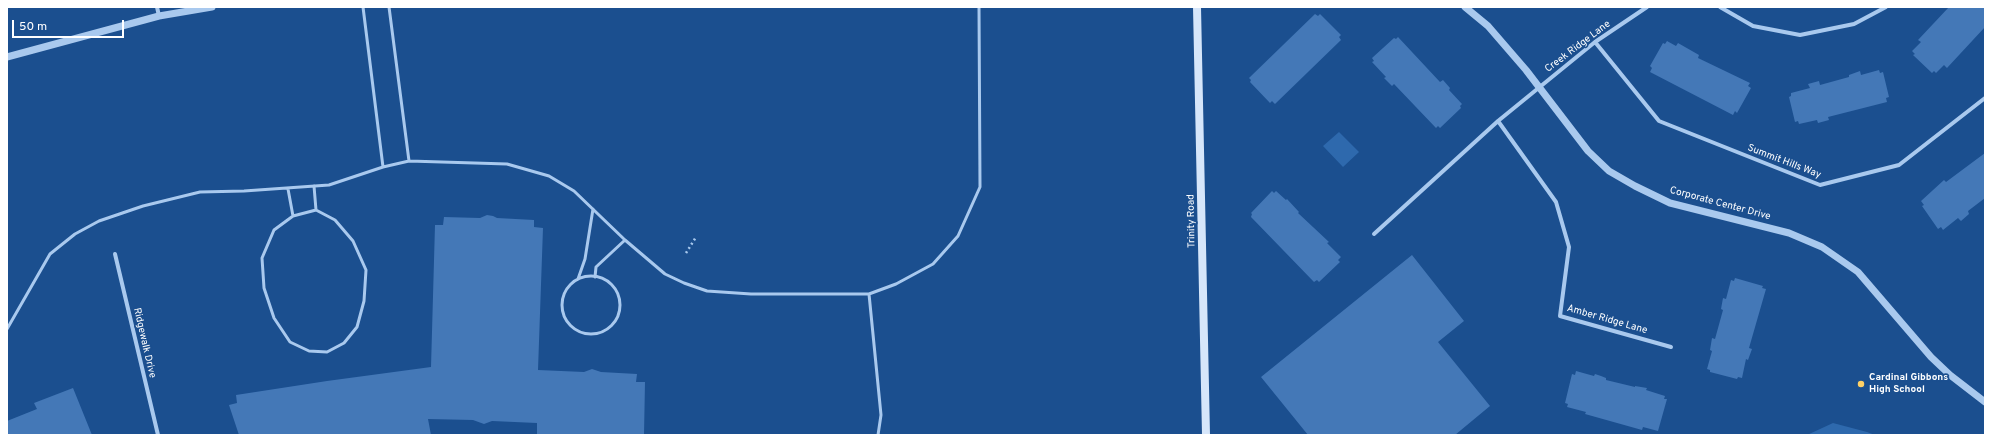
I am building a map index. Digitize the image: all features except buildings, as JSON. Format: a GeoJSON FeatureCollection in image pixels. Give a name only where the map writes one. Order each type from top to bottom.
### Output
{"type":"FeatureCollection","features":[{"type":"Feature","properties":{"kind":"main road","name":"Trinity Road"},"geometry":{"type":"LineString","coordinates":[[1197,7],[1206,435]]}},
{"type":"Feature","properties":{"kind":"street"},"geometry":{"type":"LineString","coordinates":[[157,7],[159,16]]}},
{"type":"Feature","properties":{"kind":"street"},"geometry":{"type":"LineString","coordinates":[[7,57],[159,16],[212,7]]}},
{"type":"Feature","properties":{"kind":"street","name":"Corporate Center Drive"},"geometry":{"type":"LineString","coordinates":[[1464,7],[1488,26],[1588,151],[1609,171],[1635,186],[1670,203],[1789,233],[1822,247],[1858,272],[1875,290],[1930,357],[1950,375],[1985,402]]}},
{"type":"Feature","properties":{"kind":"street","name":"Creek Ridge Lane"},"geometry":{"type":"LineString","coordinates":[[1539,88],[1595,42],[1647,7]]}},
{"type":"Feature","properties":{"kind":"street"},"geometry":{"type":"LineString","coordinates":[[1720,7],[1754,26],[1800,35],[1854,24],[1886,7]]}},
{"type":"Feature","properties":{"kind":"street","name":"Summit Hills Way"},"geometry":{"type":"LineString","coordinates":[[1595,42],[1659,121],[1820,185],[1899,165],[1985,98]]}},
{"type":"Feature","properties":{"kind":"street"},"geometry":{"type":"LineString","coordinates":[[1374,234],[1498,121],[1539,88]]}},
{"type":"Feature","properties":{"kind":"street","name":"Amber Ridge Lane"},"geometry":{"type":"LineString","coordinates":[[1498,121],[1556,202],[1568,247],[1560,316],[1671,347]]}},
{"type":"Feature","properties":{"kind":"street","name":"Ridgewalk Drive"},"geometry":{"type":"LineString","coordinates":[[115,254],[158,435]]}},
{"type":"Feature","properties":{"kind":"lane"},"geometry":{"type":"LineString","coordinates":[[363,7],[383,167]]}},
{"type":"Feature","properties":{"kind":"lane"},"geometry":{"type":"LineString","coordinates":[[389,7],[409,161]]}},
{"type":"Feature","properties":{"kind":"lane"},"geometry":{"type":"LineString","coordinates":[[7,329],[50,254],[75,234],[99,221],[143,206],[200,192],[288,189],[329,185],[383,167],[409,161],[507,164],[549,176],[574,191],[625,240],[665,274],[684,283],[707,290],[751,294],[869,294],[896,284],[933,264],[958,236],[980,187],[979,7]]}},
{"type":"Feature","properties":{"kind":"lane"},"geometry":{"type":"LineString","coordinates":[[314,186],[316,210]]}},
{"type":"Feature","properties":{"kind":"lane"},"geometry":{"type":"LineString","coordinates":[[288,189],[293,216]]}},
{"type":"Feature","properties":{"kind":"lane"},"geometry":{"type":"LineString","coordinates":[[578,279],[584,259],[593,209]]}},
{"type":"Feature","properties":{"kind":"lane"},"geometry":{"type":"LineString","coordinates":[[316,210],[335,220],[353,241],[366,270],[364,301],[358,326],[344,343],[327,352],[309,351],[290,342],[274,318],[264,288],[262,258],[274,230],[293,216],[316,210]]}},
{"type":"Feature","properties":{"kind":"lane"},"geometry":{"type":"LineString","coordinates":[[595,277],[596,267],[625,240]]}},
{"type":"Feature","properties":{"kind":"lane"},"geometry":{"type":"LineString","coordinates":[[586,276],[601,277],[614,286],[620,300],[619,314],[610,327],[596,333],[582,332],[569,323],[562,310],[564,294],[572,282],[578,279],[586,276]]}},
{"type":"Feature","properties":{"kind":"lane"},"geometry":{"type":"LineString","coordinates":[[869,294],[881,415],[878,435]]}},
{"type":"Feature","properties":{"kind":"path"},"geometry":{"type":"LineString","coordinates":[[686,252],[696,237]]}},
{"type":"Feature","properties":{"kind":"shaded area"},"geometry":{"type":"Polygon","coordinates":[[[1339,132],[1359,152],[1343,167],[1323,146],[1339,132]]]}},
{"type":"Feature","properties":{"kind":"shaded area"},"geometry":{"type":"Polygon","coordinates":[[[1833,423],[1867,432],[1875,435],[1807,435],[1833,423]]]}},
{"type":"Feature","properties":{"kind":"place","name":"Cardinal Gibbons High School"},"geometry":{"type":"Point","coordinates":[1861,384]}}]}
